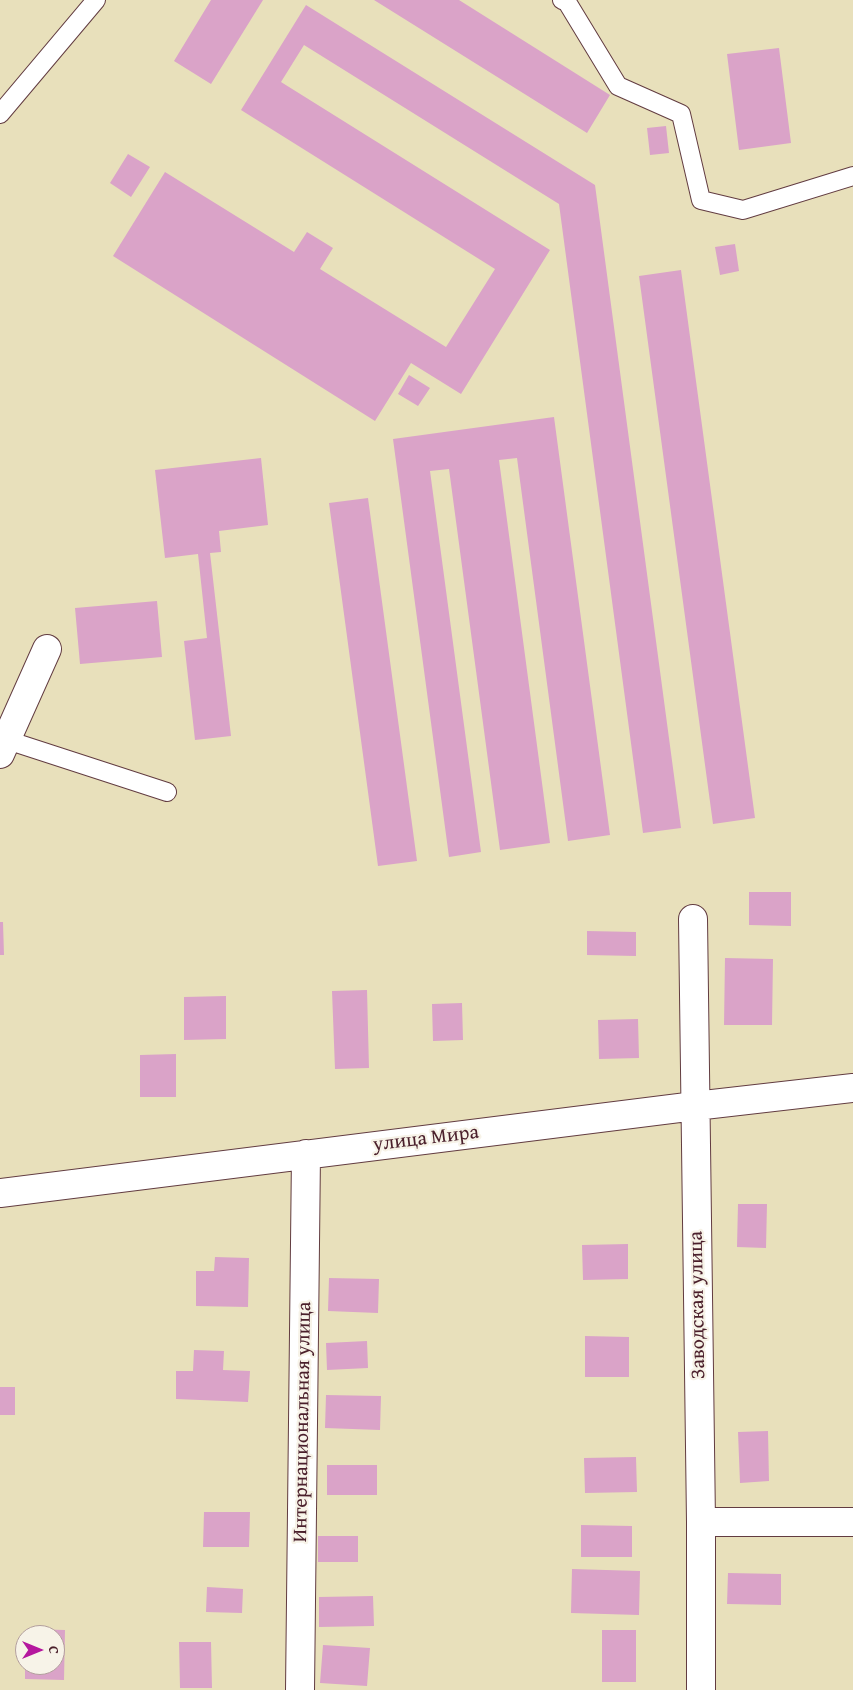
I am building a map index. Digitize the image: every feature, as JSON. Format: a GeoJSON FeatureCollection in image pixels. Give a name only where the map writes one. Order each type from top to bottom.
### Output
{"type":"FeatureCollection","features":[{"type":"Feature","properties":{"kind":"street"},"geometry":{"type":"LineString","coordinates":[[2,742],[47,649]]}},
{"type":"Feature","properties":{"kind":"street","name":"Заводская улица"},"geometry":{"type":"LineString","coordinates":[[693,919],[701,1522],[701,1690]]}},
{"type":"Feature","properties":{"kind":"street","name":"улица Мира"},"geometry":{"type":"LineString","coordinates":[[0,1192],[853,1088]]}},
{"type":"Feature","properties":{"kind":"street","name":"Интернациональная улица"},"geometry":{"type":"LineString","coordinates":[[300,1690],[306,1154]]}},
{"type":"Feature","properties":{"kind":"street"},"geometry":{"type":"LineString","coordinates":[[701,1522],[853,1522]]}},
{"type":"Feature","properties":{"kind":"lane"},"geometry":{"type":"LineString","coordinates":[[0,114],[96,0]]}},
{"type":"Feature","properties":{"kind":"lane"},"geometry":{"type":"LineString","coordinates":[[562,0],[567,2],[618,86],[681,114],[700,200],[743,210],[853,176]]}},
{"type":"Feature","properties":{"kind":"lane"},"geometry":{"type":"LineString","coordinates":[[2,742],[167,792]]}},
{"type":"Feature","properties":{"kind":"building"},"geometry":{"type":"Polygon","coordinates":[[[211,0],[263,0],[211,84],[174,61],[211,0]]]}},
{"type":"Feature","properties":{"kind":"building"},"geometry":{"type":"Polygon","coordinates":[[[374,0],[459,0],[610,95],[587,133],[374,0]]]}},
{"type":"Feature","properties":{"kind":"building"},"geometry":{"type":"Polygon","coordinates":[[[306,5],[595,185],[681,828],[643,833],[559,204],[304,45],[281,82],[550,250],[461,394],[411,363],[375,421],[113,256],[165,172],[294,252],[307,232],[333,248],[320,269],[446,347],[495,269],[241,110],[306,5]]]}},
{"type":"Feature","properties":{"kind":"building"},"geometry":{"type":"Polygon","coordinates":[[[779,48],[791,143],[739,150],[727,54],[779,48]]]}},
{"type":"Feature","properties":{"kind":"building"},"geometry":{"type":"Polygon","coordinates":[[[666,126],[669,153],[650,155],[647,128],[666,126]]]}},
{"type":"Feature","properties":{"kind":"building"},"geometry":{"type":"Polygon","coordinates":[[[128,154],[150,167],[131,197],[110,183],[128,154]]]}},
{"type":"Feature","properties":{"kind":"building"},"geometry":{"type":"Polygon","coordinates":[[[735,244],[739,271],[720,275],[715,247],[735,244]]]}},
{"type":"Feature","properties":{"kind":"building"},"geometry":{"type":"Polygon","coordinates":[[[681,270],[755,818],[713,824],[639,276],[681,270]]]}},
{"type":"Feature","properties":{"kind":"building"},"geometry":{"type":"Polygon","coordinates":[[[409,375],[430,388],[418,406],[398,394],[409,375]]]}},
{"type":"Feature","properties":{"kind":"building"},"geometry":{"type":"Polygon","coordinates":[[[554,417],[610,835],[568,841],[517,458],[499,460],[550,843],[500,850],[449,469],[430,471],[481,852],[449,857],[393,439],[554,417]]]}},
{"type":"Feature","properties":{"kind":"building"},"geometry":{"type":"Polygon","coordinates":[[[261,458],[268,525],[219,531],[221,552],[210,553],[231,736],[195,740],[184,641],[207,638],[198,554],[165,558],[155,470],[261,458]]]}},
{"type":"Feature","properties":{"kind":"building"},"geometry":{"type":"Polygon","coordinates":[[[368,498],[417,861],[378,866],[329,503],[368,498]]]}},
{"type":"Feature","properties":{"kind":"building"},"geometry":{"type":"Polygon","coordinates":[[[157,601],[162,657],[80,664],[75,608],[157,601]]]}},
{"type":"Feature","properties":{"kind":"building"},"geometry":{"type":"Polygon","coordinates":[[[749,892],[791,892],[791,926],[749,925],[749,892]]]}},
{"type":"Feature","properties":{"kind":"building"},"geometry":{"type":"Polygon","coordinates":[[[0,922],[3,922],[4,955],[0,955],[0,922]]]}},
{"type":"Feature","properties":{"kind":"building"},"geometry":{"type":"Polygon","coordinates":[[[587,931],[636,932],[636,956],[587,955],[587,931]]]}},
{"type":"Feature","properties":{"kind":"building"},"geometry":{"type":"Polygon","coordinates":[[[725,958],[773,959],[772,1025],[724,1025],[725,958]]]}},
{"type":"Feature","properties":{"kind":"building"},"geometry":{"type":"Polygon","coordinates":[[[367,990],[369,1068],[335,1069],[332,991],[367,990]]]}},
{"type":"Feature","properties":{"kind":"building"},"geometry":{"type":"Polygon","coordinates":[[[226,996],[226,1039],[184,1040],[184,997],[226,996]]]}},
{"type":"Feature","properties":{"kind":"building"},"geometry":{"type":"Polygon","coordinates":[[[462,1003],[463,1040],[433,1041],[432,1004],[462,1003]]]}},
{"type":"Feature","properties":{"kind":"building"},"geometry":{"type":"Polygon","coordinates":[[[638,1019],[639,1058],[599,1059],[598,1020],[638,1019]]]}},
{"type":"Feature","properties":{"kind":"building"},"geometry":{"type":"Polygon","coordinates":[[[176,1054],[176,1097],[140,1097],[140,1055],[176,1054]]]}},
{"type":"Feature","properties":{"kind":"building"},"geometry":{"type":"Polygon","coordinates":[[[738,1204],[767,1204],[766,1248],[737,1247],[738,1204]]]}},
{"type":"Feature","properties":{"kind":"building"},"geometry":{"type":"Polygon","coordinates":[[[628,1244],[628,1279],[583,1280],[582,1245],[628,1244]]]}},
{"type":"Feature","properties":{"kind":"building"},"geometry":{"type":"Polygon","coordinates":[[[215,1257],[249,1258],[248,1307],[196,1306],[196,1271],[214,1271],[215,1257]]]}},
{"type":"Feature","properties":{"kind":"building"},"geometry":{"type":"Polygon","coordinates":[[[329,1278],[379,1279],[378,1313],[328,1311],[329,1278]]]}},
{"type":"Feature","properties":{"kind":"building"},"geometry":{"type":"Polygon","coordinates":[[[585,1336],[629,1337],[629,1377],[585,1377],[585,1336]]]}},
{"type":"Feature","properties":{"kind":"building"},"geometry":{"type":"Polygon","coordinates":[[[367,1341],[368,1368],[327,1370],[326,1343],[367,1341]]]}},
{"type":"Feature","properties":{"kind":"building"},"geometry":{"type":"Polygon","coordinates":[[[194,1350],[224,1351],[223,1370],[250,1371],[248,1402],[176,1399],[176,1371],[193,1371],[194,1350]]]}},
{"type":"Feature","properties":{"kind":"building"},"geometry":{"type":"Polygon","coordinates":[[[0,1387],[15,1387],[15,1415],[0,1415],[0,1387]]]}},
{"type":"Feature","properties":{"kind":"building"},"geometry":{"type":"Polygon","coordinates":[[[326,1395],[381,1396],[380,1430],[325,1428],[326,1395]]]}},
{"type":"Feature","properties":{"kind":"building"},"geometry":{"type":"Polygon","coordinates":[[[768,1431],[769,1481],[740,1483],[738,1432],[768,1431]]]}},
{"type":"Feature","properties":{"kind":"building"},"geometry":{"type":"Polygon","coordinates":[[[636,1457],[637,1492],[585,1493],[584,1458],[636,1457]]]}},
{"type":"Feature","properties":{"kind":"building"},"geometry":{"type":"Polygon","coordinates":[[[327,1465],[377,1465],[377,1495],[327,1495],[327,1465]]]}},
{"type":"Feature","properties":{"kind":"building"},"geometry":{"type":"Polygon","coordinates":[[[204,1512],[250,1512],[249,1547],[203,1547],[204,1512]]]}},
{"type":"Feature","properties":{"kind":"building"},"geometry":{"type":"Polygon","coordinates":[[[581,1525],[632,1526],[632,1557],[581,1557],[581,1525]]]}},
{"type":"Feature","properties":{"kind":"building"},"geometry":{"type":"Polygon","coordinates":[[[318,1536],[358,1536],[358,1562],[318,1562],[318,1536]]]}},
{"type":"Feature","properties":{"kind":"building"},"geometry":{"type":"Polygon","coordinates":[[[572,1569],[640,1571],[639,1615],[571,1613],[572,1569]]]}},
{"type":"Feature","properties":{"kind":"building"},"geometry":{"type":"Polygon","coordinates":[[[728,1573],[781,1574],[781,1605],[727,1604],[728,1573]]]}},
{"type":"Feature","properties":{"kind":"building"},"geometry":{"type":"Polygon","coordinates":[[[207,1587],[243,1589],[242,1613],[206,1612],[207,1587]]]}},
{"type":"Feature","properties":{"kind":"building"},"geometry":{"type":"Polygon","coordinates":[[[373,1596],[374,1626],[319,1627],[319,1597],[373,1596]]]}},
{"type":"Feature","properties":{"kind":"building"},"geometry":{"type":"Polygon","coordinates":[[[602,1630],[636,1630],[636,1682],[602,1682],[602,1630]]]}},
{"type":"Feature","properties":{"kind":"building"},"geometry":{"type":"Polygon","coordinates":[[[179,1642],[211,1642],[212,1688],[180,1688],[179,1642]]]}},
{"type":"Feature","properties":{"kind":"building"},"geometry":{"type":"Polygon","coordinates":[[[323,1645],[370,1648],[367,1686],[320,1683],[323,1645]]]}},
{"type":"Feature","properties":{"kind":"building"},"geometry":{"type":"Polygon","coordinates":[[[25,1675],[64,1675],[64,1680],[25,1679],[25,1675]]]}}]}
